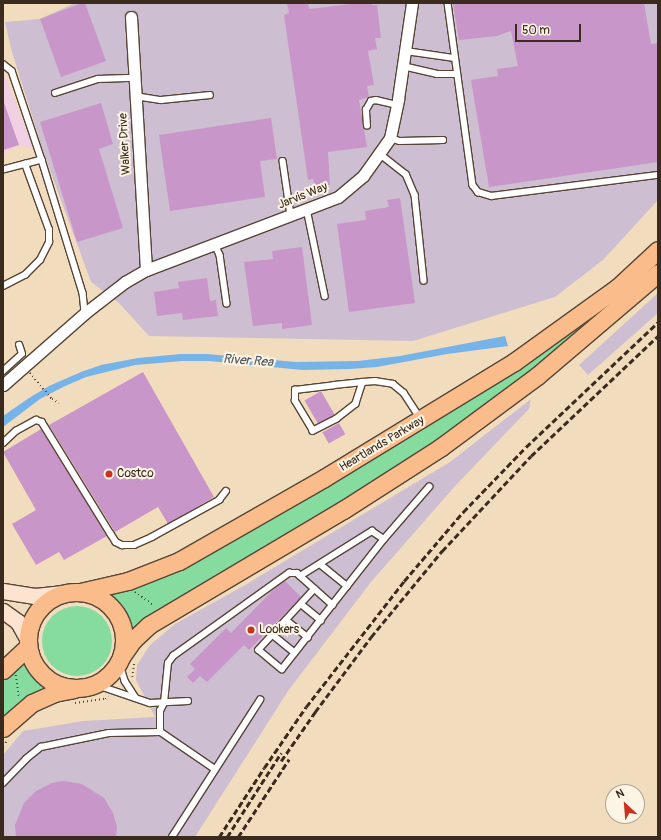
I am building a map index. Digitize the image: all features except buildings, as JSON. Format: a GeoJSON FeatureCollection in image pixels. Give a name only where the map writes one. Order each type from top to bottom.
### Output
{"type":"FeatureCollection","features":[{"type":"Feature","properties":{"kind":"main road","name":"Heartlands Parkway"},"geometry":{"type":"LineString","coordinates":[[73,592],[128,581],[178,561],[421,420],[514,362],[612,292],[658,250]]}},
{"type":"Feature","properties":{"kind":"main road"},"geometry":{"type":"LineString","coordinates":[[3,728],[32,703],[54,693],[89,686],[110,674],[133,640],[149,625],[343,510],[441,447],[537,376],[658,273]]}},
{"type":"Feature","properties":{"kind":"main road"},"geometry":{"type":"LineString","coordinates":[[3,591],[35,596],[73,592],[92,594],[104,600],[117,614],[123,628],[125,642],[120,659]]}},
{"type":"Feature","properties":{"kind":"main road"},"geometry":{"type":"LineString","coordinates":[[7,667],[28,643],[30,627],[36,613],[47,601],[73,592]]}},
{"type":"Feature","properties":{"kind":"main road"},"geometry":{"type":"LineString","coordinates":[[3,611],[18,622],[39,671],[52,682],[66,687],[89,686]]}},
{"type":"Feature","properties":{"kind":"street","name":"Jarvis Way"},"geometry":{"type":"LineString","coordinates":[[3,385],[85,313],[125,282],[146,270],[338,197],[363,176],[390,138],[406,51],[412,3]]}},
{"type":"Feature","properties":{"kind":"street","name":"Walker Drive"},"geometry":{"type":"LineString","coordinates":[[132,17],[134,78],[146,270]]}},
{"type":"Feature","properties":{"kind":"lane"},"geometry":{"type":"LineString","coordinates":[[448,3],[454,58],[473,185],[478,192],[491,196],[658,175]]}},
{"type":"Feature","properties":{"kind":"lane"},"geometry":{"type":"LineString","coordinates":[[406,51],[454,58]]}},
{"type":"Feature","properties":{"kind":"lane"},"geometry":{"type":"LineString","coordinates":[[3,64],[12,71],[42,160],[83,293],[85,313]]}},
{"type":"Feature","properties":{"kind":"lane"},"geometry":{"type":"LineString","coordinates":[[403,66],[436,74],[457,74]]}},
{"type":"Feature","properties":{"kind":"lane"},"geometry":{"type":"LineString","coordinates":[[55,93],[98,79],[134,78]]}},
{"type":"Feature","properties":{"kind":"lane"},"geometry":{"type":"LineString","coordinates":[[135,96],[161,100],[210,95]]}},
{"type":"Feature","properties":{"kind":"lane"},"geometry":{"type":"LineString","coordinates":[[367,126],[366,110],[371,102],[376,100],[397,105]]}},
{"type":"Feature","properties":{"kind":"lane"},"geometry":{"type":"LineString","coordinates":[[390,138],[400,141],[443,140]]}},
{"type":"Feature","properties":{"kind":"lane"},"geometry":{"type":"LineString","coordinates":[[380,154],[406,174],[415,195],[424,281]]}},
{"type":"Feature","properties":{"kind":"lane"},"geometry":{"type":"LineString","coordinates":[[3,170],[42,160]]}},
{"type":"Feature","properties":{"kind":"lane"},"geometry":{"type":"LineString","coordinates":[[282,161],[291,215]]}},
{"type":"Feature","properties":{"kind":"lane"},"geometry":{"type":"LineString","coordinates":[[3,286],[25,275],[40,260],[49,242],[49,230],[25,164]]}},
{"type":"Feature","properties":{"kind":"lane"},"geometry":{"type":"LineString","coordinates":[[307,209],[326,296]]}},
{"type":"Feature","properties":{"kind":"lane"},"geometry":{"type":"LineString","coordinates":[[215,244],[220,255],[227,304]]}},
{"type":"Feature","properties":{"kind":"lane"},"geometry":{"type":"LineString","coordinates":[[3,371],[22,354],[19,345]]}},
{"type":"Feature","properties":{"kind":"lane"},"geometry":{"type":"LineString","coordinates":[[364,382],[356,404],[337,419],[313,431],[295,401],[295,390],[364,382],[376,381],[393,384],[404,393],[421,420]]}},
{"type":"Feature","properties":{"kind":"lane"},"geometry":{"type":"LineString","coordinates":[[3,444],[16,430],[36,420],[42,422],[116,542],[122,545],[134,545],[152,537],[219,500],[226,491]]}},
{"type":"Feature","properties":{"kind":"lane"},"geometry":{"type":"LineString","coordinates":[[315,589],[259,650],[282,669],[384,539],[429,487]]}},
{"type":"Feature","properties":{"kind":"lane"},"geometry":{"type":"LineString","coordinates":[[300,576],[372,531],[384,539]]}},
{"type":"Feature","properties":{"kind":"lane"},"geometry":{"type":"LineString","coordinates":[[320,564],[347,586]]}},
{"type":"Feature","properties":{"kind":"lane"},"geometry":{"type":"LineString","coordinates":[[160,732],[160,711],[164,703],[168,663],[173,656],[289,573],[297,573],[333,604]]}},
{"type":"Feature","properties":{"kind":"lane"},"geometry":{"type":"LineString","coordinates":[[301,604],[321,620]]}},
{"type":"Feature","properties":{"kind":"lane"},"geometry":{"type":"LineString","coordinates":[[286,620],[308,637]]}},
{"type":"Feature","properties":{"kind":"lane"},"geometry":{"type":"LineString","coordinates":[[272,635],[295,653]]}},
{"type":"Feature","properties":{"kind":"lane"},"geometry":{"type":"LineString","coordinates":[[120,659],[125,681],[136,698]]}},
{"type":"Feature","properties":{"kind":"lane"},"geometry":{"type":"LineString","coordinates":[[89,686],[150,703],[188,702]]}},
{"type":"Feature","properties":{"kind":"lane"},"geometry":{"type":"LineString","coordinates":[[172,837],[214,769],[260,700]]}},
{"type":"Feature","properties":{"kind":"lane"},"geometry":{"type":"LineString","coordinates":[[3,783],[26,759],[41,747],[109,733],[160,732],[214,769]]}},
{"type":"Feature","properties":{"kind":"path"},"geometry":{"type":"LineString","coordinates":[[36,380],[52,399],[59,404]]}},
{"type":"Feature","properties":{"kind":"path"},"geometry":{"type":"LineString","coordinates":[[128,581],[131,589],[160,610],[164,616]]}},
{"type":"Feature","properties":{"kind":"path"},"geometry":{"type":"LineString","coordinates":[[7,667],[15,669],[20,702],[24,709]]}},
{"type":"Feature","properties":{"kind":"shaded area"},"geometry":{"type":"Polygon","coordinates":[[[75,3],[658,3],[658,200],[603,260],[555,297],[413,341],[149,336],[119,303],[91,282],[44,154],[12,52],[5,22],[40,19],[75,3]]]}},
{"type":"Feature","properties":{"kind":"shaded area"},"geometry":{"type":"Polygon","coordinates":[[[3,70],[34,149],[19,145],[3,154],[3,70]]]}},
{"type":"Feature","properties":{"kind":"shaded area"},"geometry":{"type":"Polygon","coordinates":[[[658,293],[658,313],[588,375],[579,365],[658,293]]]}},
{"type":"Feature","properties":{"kind":"shaded area"},"geometry":{"type":"Polygon","coordinates":[[[531,399],[529,409],[456,485],[371,582],[288,691],[195,837],[3,837],[3,755],[23,731],[83,721],[155,717],[136,680],[137,665],[150,645],[175,624],[245,585],[450,462],[531,399]]]}},
{"type":"Feature","properties":{"kind":"green space"},"geometry":{"type":"Polygon","coordinates":[[[605,306],[606,307],[539,366],[436,445],[134,631],[122,604],[110,594],[144,584],[198,558],[427,427],[556,343],[605,306]]]}},
{"type":"Feature","properties":{"kind":"green space"},"geometry":{"type":"Polygon","coordinates":[[[77,606],[90,609],[102,616],[109,628],[112,641],[109,654],[102,666],[90,673],[77,676],[64,673],[52,666],[45,654],[42,641],[45,628],[52,616],[64,609],[77,606]]]}},
{"type":"Feature","properties":{"kind":"green space"},"geometry":{"type":"Polygon","coordinates":[[[27,659],[35,675],[46,687],[3,721],[3,681],[27,659]]]}},
{"type":"Feature","properties":{"kind":"water","name":"River Rea"},"geometry":{"type":"Polygon","coordinates":[[[505,336],[508,346],[447,354],[377,367],[302,370],[209,361],[183,361],[135,365],[86,377],[63,387],[40,399],[3,427],[3,416],[49,386],[101,365],[138,358],[181,354],[207,354],[296,362],[358,361],[400,356],[505,336]]]}},
{"type":"Feature","properties":{"kind":"railway"},"geometry":{"type":"LineString","coordinates":[[219,837],[306,707],[404,581],[463,512],[526,447],[658,322]]}},
{"type":"Feature","properties":{"kind":"railway"},"geometry":{"type":"LineString","coordinates":[[281,761],[315,712],[371,637],[442,551],[531,456],[658,336]]}},
{"type":"Feature","properties":{"kind":"railway"},"geometry":{"type":"LineString","coordinates":[[227,837],[281,753]]}},
{"type":"Feature","properties":{"kind":"railway"},"geometry":{"type":"LineString","coordinates":[[238,837],[289,759]]}},
{"type":"Feature","properties":{"kind":"place","name":"Costco"},"geometry":{"type":"Point","coordinates":[109,474]}},
{"type":"Feature","properties":{"kind":"place","name":"Lookers"},"geometry":{"type":"Point","coordinates":[251,630]}}]}
